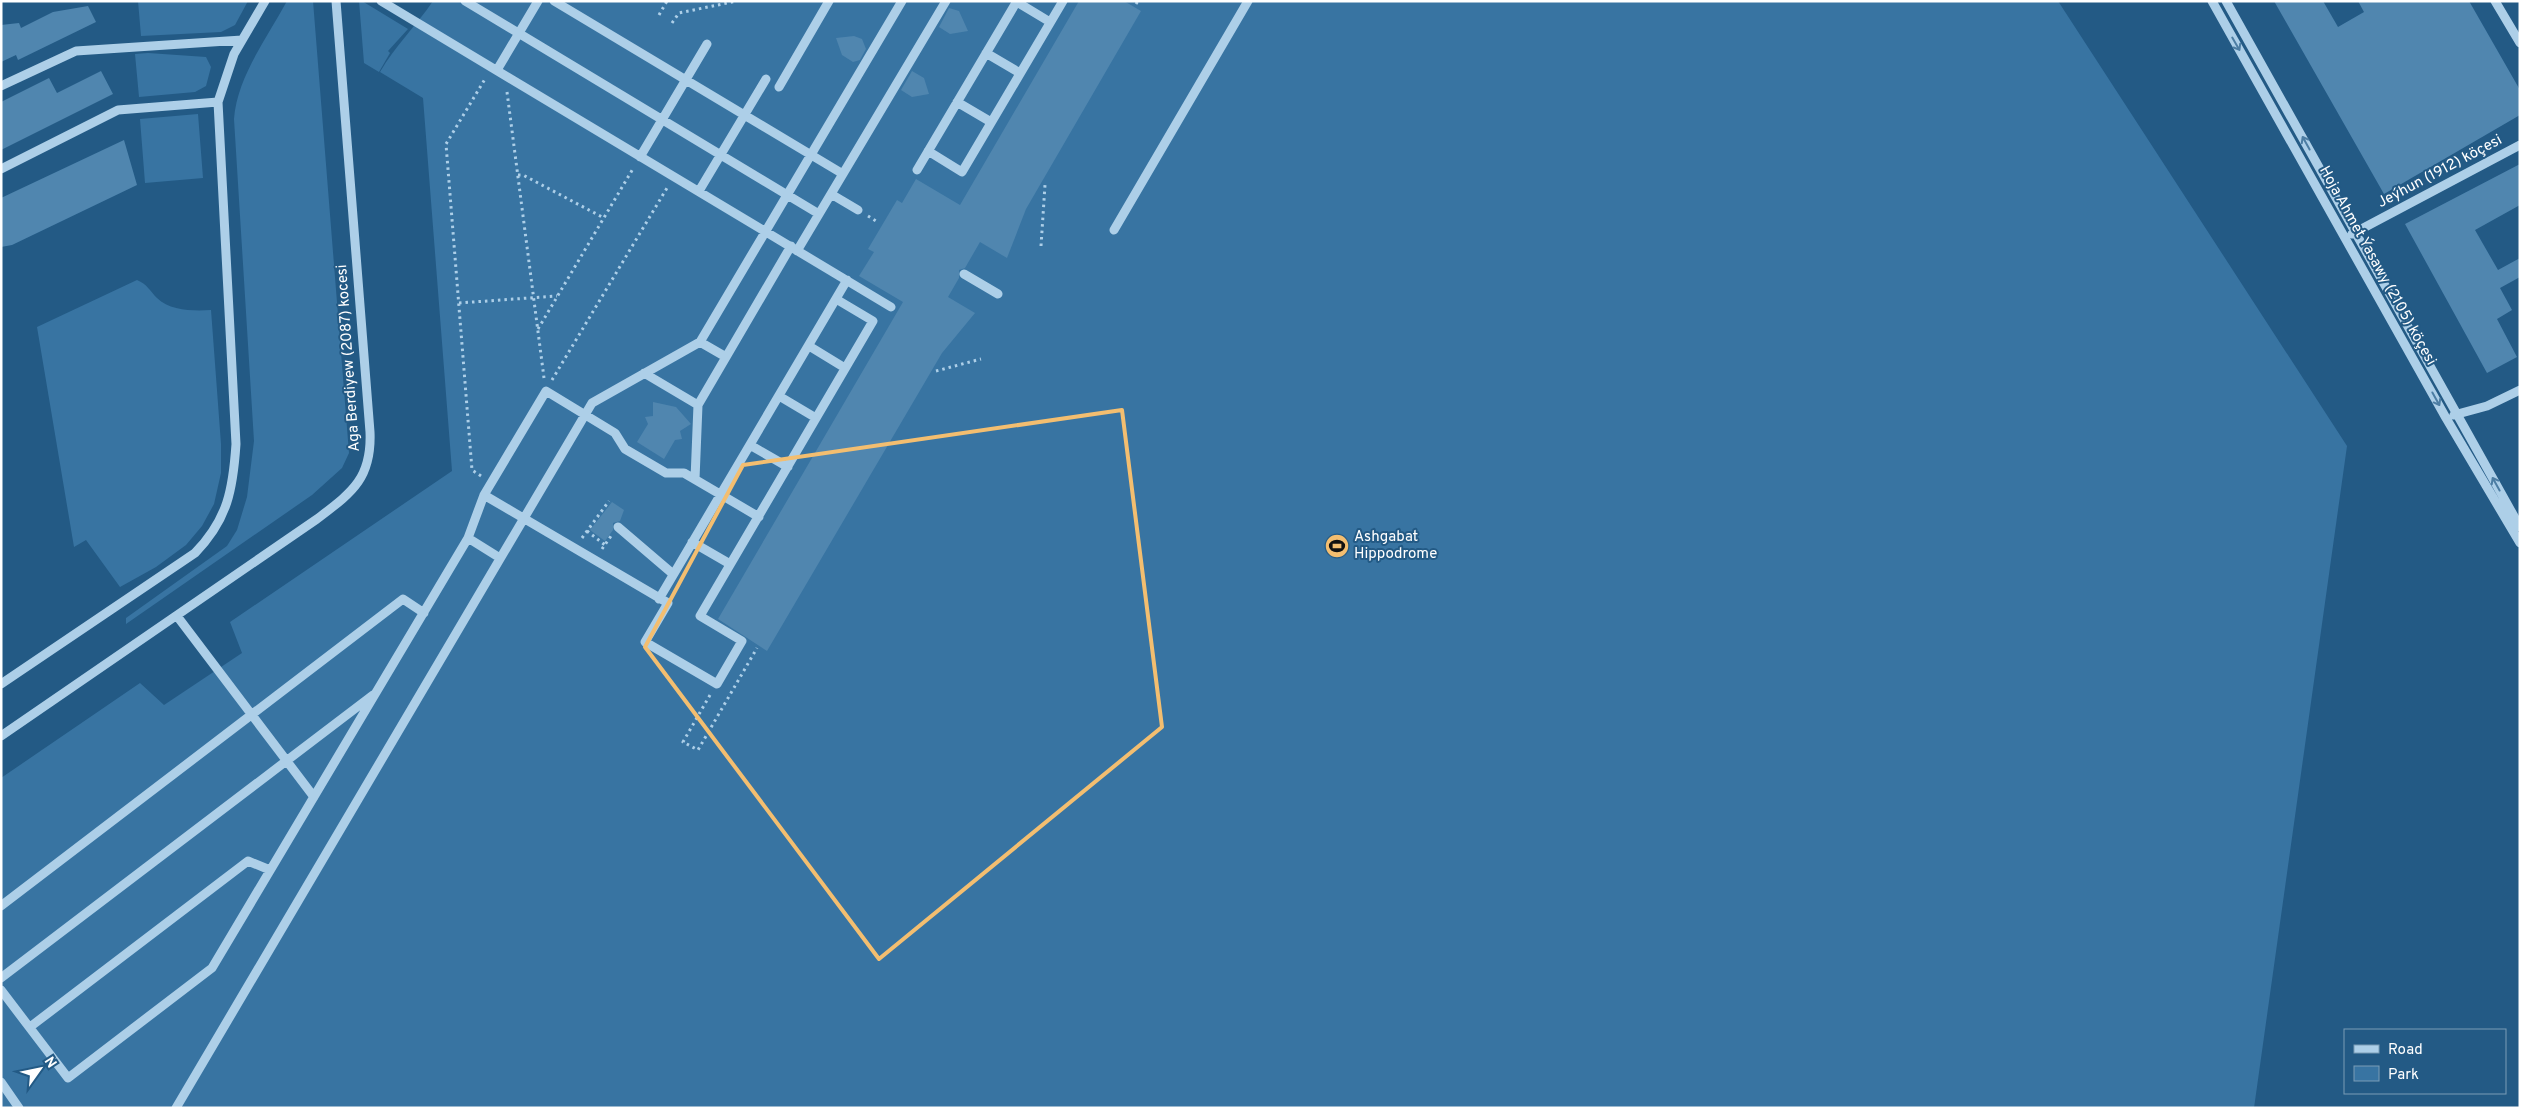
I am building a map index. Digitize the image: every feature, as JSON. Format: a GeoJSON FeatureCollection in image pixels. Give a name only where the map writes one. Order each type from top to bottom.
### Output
{"type":"FeatureCollection","features":[{"type":"Feature","properties":{"kind":"street"},"geometry":{"type":"LineString","coordinates":[[1,684],[195,552],[214,531],[226,509],[231,491],[236,444],[218,102],[234,54],[265,1]]}},
{"type":"Feature","properties":{"kind":"street","name":"Aga Berdiyew (2087) kocesi"},"geometry":{"type":"LineString","coordinates":[[1,736],[332,507],[359,482],[369,461],[369,424],[336,1]]}},
{"type":"Feature","properties":{"kind":"street"},"geometry":{"type":"LineString","coordinates":[[465,1],[820,214]]}},
{"type":"Feature","properties":{"kind":"street"},"geometry":{"type":"LineString","coordinates":[[494,69],[519,34],[538,1]]}},
{"type":"Feature","properties":{"kind":"street"},"geometry":{"type":"LineString","coordinates":[[554,1],[843,174]]}},
{"type":"Feature","properties":{"kind":"street"},"geometry":{"type":"LineString","coordinates":[[779,86],[829,1]]}},
{"type":"Feature","properties":{"kind":"street"},"geometry":{"type":"LineString","coordinates":[[176,1108],[592,403],[700,342],[902,1]]}},
{"type":"Feature","properties":{"kind":"street"},"geometry":{"type":"LineString","coordinates":[[695,479],[698,405],[794,248],[820,214],[946,1]]}},
{"type":"Feature","properties":{"kind":"street"},"geometry":{"type":"LineString","coordinates":[[928,151],[962,172],[1063,1]]}},
{"type":"Feature","properties":{"kind":"street"},"geometry":{"type":"LineString","coordinates":[[1114,230],[1248,1]]}},
{"type":"Feature","properties":{"kind":"street","name":"Hoja Ahmet Ýasawy (2105) köçesi"},"geometry":{"type":"LineString","coordinates":[[2212,1],[2446,418],[2520,543]]}},
{"type":"Feature","properties":{"kind":"street","name":"Hoja Ahmet Ýasawy (2105) köçesi"},"geometry":{"type":"LineString","coordinates":[[2226,1],[2520,527]]}},
{"type":"Feature","properties":{"kind":"street"},"geometry":{"type":"LineString","coordinates":[[2495,1],[2520,43]]}},
{"type":"Feature","properties":{"kind":"street"},"geometry":{"type":"LineString","coordinates":[[382,2],[891,307]]}},
{"type":"Feature","properties":{"kind":"street"},"geometry":{"type":"LineString","coordinates":[[917,170],[1017,2],[1050,22]]}},
{"type":"Feature","properties":{"kind":"street"},"geometry":{"type":"LineString","coordinates":[[1,86],[76,51],[242,40]]}},
{"type":"Feature","properties":{"kind":"street"},"geometry":{"type":"LineString","coordinates":[[640,157],[707,44]]}},
{"type":"Feature","properties":{"kind":"street"},"geometry":{"type":"LineString","coordinates":[[986,53],[1020,73]]}},
{"type":"Feature","properties":{"kind":"street"},"geometry":{"type":"LineString","coordinates":[[699,192],[766,79]]}},
{"type":"Feature","properties":{"kind":"street"},"geometry":{"type":"LineString","coordinates":[[1,169],[118,110],[218,102]]}},
{"type":"Feature","properties":{"kind":"street"},"geometry":{"type":"LineString","coordinates":[[957,102],[991,122]]}},
{"type":"Feature","properties":{"kind":"street","name":"Jeýhun (1912) köçesi"},"geometry":{"type":"LineString","coordinates":[[2346,237],[2520,144]]}},
{"type":"Feature","properties":{"kind":"street"},"geometry":{"type":"LineString","coordinates":[[831,194],[858,210]]}},
{"type":"Feature","properties":{"kind":"street"},"geometry":{"type":"LineString","coordinates":[[964,274],[998,294]]}},
{"type":"Feature","properties":{"kind":"street"},"geometry":{"type":"LineString","coordinates":[[659,598],[847,280]]}},
{"type":"Feature","properties":{"kind":"street"},"geometry":{"type":"LineString","coordinates":[[484,495],[668,604],[645,642],[717,684],[742,641],[700,616],[873,321],[836,299]]}},
{"type":"Feature","properties":{"kind":"street"},"geometry":{"type":"LineString","coordinates":[[700,342],[726,357]]}},
{"type":"Feature","properties":{"kind":"street"},"geometry":{"type":"LineString","coordinates":[[808,346],[846,368]]}},
{"type":"Feature","properties":{"kind":"street"},"geometry":{"type":"LineString","coordinates":[[644,373],[698,405]]}},
{"type":"Feature","properties":{"kind":"street"},"geometry":{"type":"LineString","coordinates":[[2446,418],[2487,406],[2520,390]]}},
{"type":"Feature","properties":{"kind":"street"},"geometry":{"type":"LineString","coordinates":[[1,990],[68,1078],[212,968],[468,538],[484,495],[546,391],[616,433],[625,449],[666,473],[684,473],[759,517]]}},
{"type":"Feature","properties":{"kind":"street"},"geometry":{"type":"LineString","coordinates":[[779,396],[816,418]]}},
{"type":"Feature","properties":{"kind":"street"},"geometry":{"type":"LineString","coordinates":[[750,445],[788,467]]}},
{"type":"Feature","properties":{"kind":"street"},"geometry":{"type":"LineString","coordinates":[[618,527],[673,574]]}},
{"type":"Feature","properties":{"kind":"street"},"geometry":{"type":"LineString","coordinates":[[468,538],[500,558]]}},
{"type":"Feature","properties":{"kind":"street"},"geometry":{"type":"LineString","coordinates":[[692,542],[730,564]]}},
{"type":"Feature","properties":{"kind":"street"},"geometry":{"type":"LineString","coordinates":[[1,906],[403,599],[424,613]]}},
{"type":"Feature","properties":{"kind":"street"},"geometry":{"type":"LineString","coordinates":[[177,616],[314,797]]}},
{"type":"Feature","properties":{"kind":"street"},"geometry":{"type":"LineString","coordinates":[[1,978],[377,691]]}},
{"type":"Feature","properties":{"kind":"street"},"geometry":{"type":"LineString","coordinates":[[30,1027],[248,861],[270,870]]}},
{"type":"Feature","properties":{"kind":"street"},"geometry":{"type":"LineString","coordinates":[[1,1082],[19,1108]]}},
{"type":"Feature","properties":{"kind":"path"},"geometry":{"type":"LineString","coordinates":[[659,15],[667,1]]}},
{"type":"Feature","properties":{"kind":"path"},"geometry":{"type":"LineString","coordinates":[[672,23],[678,12],[736,1]]}},
{"type":"Feature","properties":{"kind":"path"},"geometry":{"type":"LineString","coordinates":[[491,483],[472,470],[446,144],[494,69]]}},
{"type":"Feature","properties":{"kind":"path"},"geometry":{"type":"LineString","coordinates":[[512,79],[507,88],[546,391]]}},
{"type":"Feature","properties":{"kind":"path"},"geometry":{"type":"LineString","coordinates":[[538,330],[640,157]]}},
{"type":"Feature","properties":{"kind":"path"},"geometry":{"type":"LineString","coordinates":[[518,175],[604,218]]}},
{"type":"Feature","properties":{"kind":"path"},"geometry":{"type":"LineString","coordinates":[[546,391],[673,176]]}},
{"type":"Feature","properties":{"kind":"path"},"geometry":{"type":"LineString","coordinates":[[1041,246],[1045,185]]}},
{"type":"Feature","properties":{"kind":"path"},"geometry":{"type":"LineString","coordinates":[[459,303],[558,296]]}},
{"type":"Feature","properties":{"kind":"path"},"geometry":{"type":"LineString","coordinates":[[936,371],[981,359]]}},
{"type":"Feature","properties":{"kind":"path"},"geometry":{"type":"LineString","coordinates":[[575,549],[609,502]]}},
{"type":"Feature","properties":{"kind":"path"},"geometry":{"type":"LineString","coordinates":[[587,531],[605,545]]}},
{"type":"Feature","properties":{"kind":"path"},"geometry":{"type":"LineString","coordinates":[[717,684],[683,742],[698,750],[757,648]]}},
{"type":"Feature","properties":{"kind":"highlighted area"},"geometry":{"type":"Polygon","coordinates":[[[1122,410],[1162,727],[879,959],[645,647],[743,465],[1122,410]]]}},
{"type":"Feature","properties":{"kind":"green space"},"geometry":{"type":"Polygon","coordinates":[[[138,1],[248,1],[235,25],[221,32],[141,36],[138,1]]]}},
{"type":"Feature","properties":{"kind":"green space"},"geometry":{"type":"Polygon","coordinates":[[[287,1],[313,1],[349,453],[342,468],[312,495],[126,624],[126,618],[227,546],[237,530],[247,497],[254,441],[234,119],[236,103],[247,73],[287,1]]]}},
{"type":"Feature","properties":{"kind":"green space"},"geometry":{"type":"Polygon","coordinates":[[[359,1],[408,29],[388,51],[390,53],[379,72],[364,63],[359,1]]]}},
{"type":"Feature","properties":{"kind":"green space","name":"Ashgabat Hippodrome"},"geometry":{"type":"Polygon","coordinates":[[[433,1],[2058,1],[2347,446],[2254,1108],[1,1108],[1,778],[140,683],[164,705],[242,653],[230,622],[452,471],[423,98],[380,72],[392,53],[433,1]]]}},
{"type":"Feature","properties":{"kind":"green space"},"geometry":{"type":"Polygon","coordinates":[[[148,53],[206,57],[211,67],[206,86],[195,92],[139,97],[135,54],[148,53]]]}},
{"type":"Feature","properties":{"kind":"green space"},"geometry":{"type":"Polygon","coordinates":[[[198,114],[203,178],[145,183],[140,119],[198,114]]]}},
{"type":"Feature","properties":{"kind":"green space"},"geometry":{"type":"Polygon","coordinates":[[[137,280],[169,306],[190,310],[211,310],[221,444],[221,473],[214,504],[202,526],[186,545],[156,567],[120,587],[86,540],[74,547],[37,327],[137,280]]]}},
{"type":"Feature","properties":{"kind":"building"},"geometry":{"type":"Polygon","coordinates":[[[1079,1],[1124,1],[1141,11],[1026,209],[1007,258],[980,242],[965,268],[959,270],[959,278],[948,297],[975,313],[942,353],[767,651],[718,619],[903,302],[859,276],[874,252],[868,249],[897,200],[902,203],[916,179],[960,205],[1079,1]]]}},
{"type":"Feature","properties":{"kind":"building"},"geometry":{"type":"Polygon","coordinates":[[[2274,1],[2323,1],[2338,27],[2364,12],[2358,1],[2469,1],[2520,90],[2520,115],[2384,194],[2274,1]]]}},
{"type":"Feature","properties":{"kind":"building"},"geometry":{"type":"Polygon","coordinates":[[[88,6],[96,22],[18,60],[16,55],[1,62],[1,25],[19,23],[21,28],[53,12],[88,6]]]}},
{"type":"Feature","properties":{"kind":"building"},"geometry":{"type":"Polygon","coordinates":[[[949,8],[959,11],[968,31],[950,34],[939,27],[949,8]]]}},
{"type":"Feature","properties":{"kind":"building"},"geometry":{"type":"Polygon","coordinates":[[[854,36],[862,39],[866,49],[860,60],[853,62],[842,55],[836,38],[854,36]]]}},
{"type":"Feature","properties":{"kind":"building"},"geometry":{"type":"Polygon","coordinates":[[[101,71],[113,94],[1,150],[1,102],[49,78],[57,93],[101,71]]]}},
{"type":"Feature","properties":{"kind":"building"},"geometry":{"type":"Polygon","coordinates":[[[912,71],[924,78],[929,94],[912,97],[901,90],[912,71]]]}},
{"type":"Feature","properties":{"kind":"building"},"geometry":{"type":"Polygon","coordinates":[[[124,140],[137,185],[12,245],[1,247],[1,198],[124,140]]]}},
{"type":"Feature","properties":{"kind":"building"},"geometry":{"type":"Polygon","coordinates":[[[2520,164],[2520,205],[2475,230],[2498,270],[2520,258],[2520,277],[2500,288],[2512,310],[2497,319],[2517,357],[2487,373],[2405,224],[2520,164]]]}},
{"type":"Feature","properties":{"kind":"building"},"geometry":{"type":"Polygon","coordinates":[[[653,402],[676,407],[691,424],[680,431],[682,439],[675,440],[664,459],[637,442],[648,424],[645,417],[653,416],[653,402]]]}},
{"type":"Feature","properties":{"kind":"building"},"geometry":{"type":"Polygon","coordinates":[[[612,502],[624,510],[620,521],[613,523],[613,530],[605,541],[590,530],[612,502]]]}},
{"type":"Feature","properties":{"kind":"place","name":"Ashgabat Hippodrome"},"geometry":{"type":"Point","coordinates":[1337,546]}}]}
